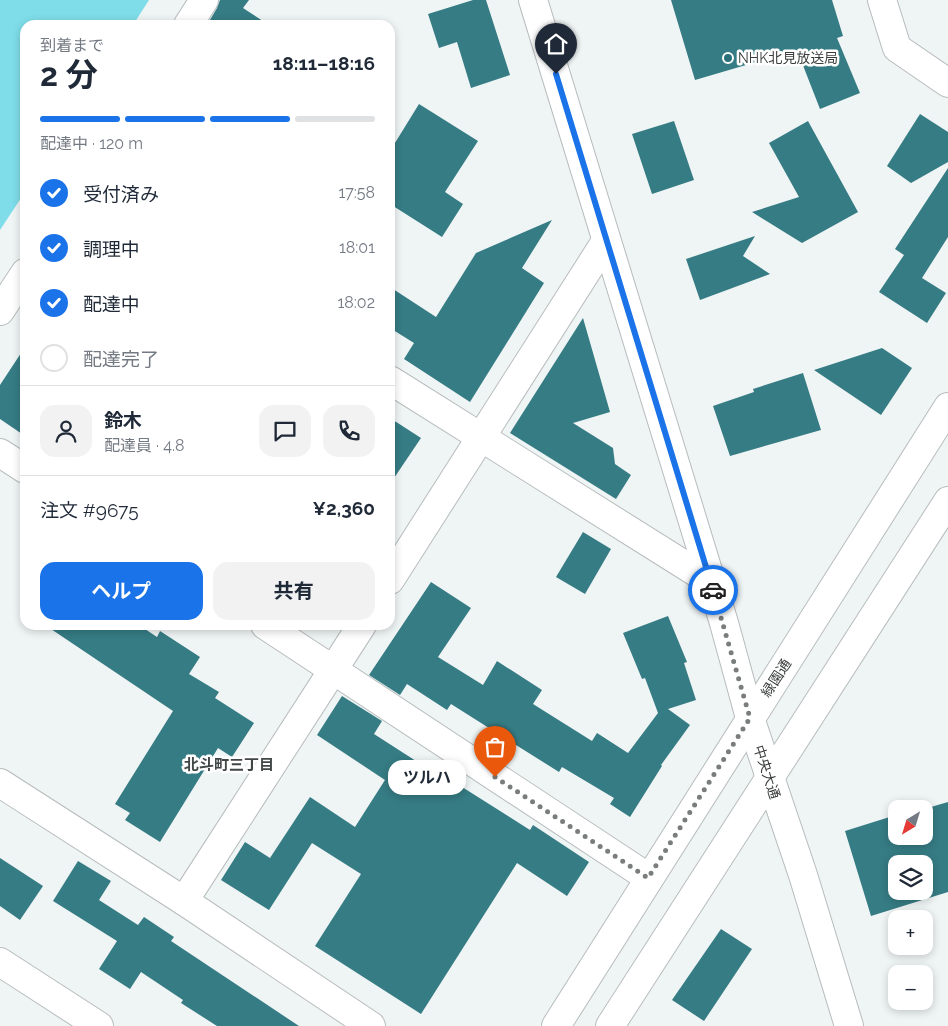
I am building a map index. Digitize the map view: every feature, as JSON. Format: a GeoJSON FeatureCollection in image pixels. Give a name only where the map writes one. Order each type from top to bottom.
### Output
{"type":"FeatureCollection","features":[{"type":"Feature","properties":{"kind":"street"},"geometry":{"type":"LineString","coordinates":[[191,20],[204,0]]}},
{"type":"Feature","properties":{"kind":"street","name":"中央大通"},"geometry":{"type":"LineString","coordinates":[[533,0],[769,781],[803,875],[849,1026]]}},
{"type":"Feature","properties":{"kind":"street"},"geometry":{"type":"LineString","coordinates":[[882,0],[897,48],[948,83]]}},
{"type":"Feature","properties":{"kind":"street"},"geometry":{"type":"LineString","coordinates":[[395,572],[606,241]]}},
{"type":"Feature","properties":{"kind":"street"},"geometry":{"type":"LineString","coordinates":[[0,311],[20,281]]}},
{"type":"Feature","properties":{"kind":"street"},"geometry":{"type":"LineString","coordinates":[[395,383],[710,581]]}},
{"type":"Feature","properties":{"kind":"street","name":"緑園通"},"geometry":{"type":"LineString","coordinates":[[556,1026],[948,407]]}},
{"type":"Feature","properties":{"kind":"street"},"geometry":{"type":"LineString","coordinates":[[0,453],[20,466]]}},
{"type":"Feature","properties":{"kind":"street"},"geometry":{"type":"LineString","coordinates":[[610,1026],[948,501]]}},
{"type":"Feature","properties":{"kind":"street"},"geometry":{"type":"LineString","coordinates":[[273,630],[648,878]]}},
{"type":"Feature","properties":{"kind":"street"},"geometry":{"type":"LineString","coordinates":[[184,901],[359,630]]}},
{"type":"Feature","properties":{"kind":"street"},"geometry":{"type":"LineString","coordinates":[[0,783],[184,901],[371,1026]]}},
{"type":"Feature","properties":{"kind":"street"},"geometry":{"type":"LineString","coordinates":[[0,962],[99,1026]]}},
{"type":"Feature","properties":{"kind":"shaded area"},"geometry":{"type":"Polygon","coordinates":[[[0,0],[149,0],[136,20],[20,20],[20,200],[0,230],[0,0]]]}},
{"type":"Feature","properties":{"kind":"building"},"geometry":{"type":"Polygon","coordinates":[[[220,0],[249,0],[243,8],[261,20],[210,20],[220,0]]]}},
{"type":"Feature","properties":{"kind":"building"},"geometry":{"type":"Polygon","coordinates":[[[473,0],[486,0],[510,75],[471,88],[457,42],[439,48],[428,14],[473,0]]]}},
{"type":"Feature","properties":{"kind":"building","name":"NHK北見放送局"},"geometry":{"type":"Polygon","coordinates":[[[671,0],[832,0],[843,36],[837,38],[860,93],[820,109],[797,50],[695,80],[671,0]]]}},
{"type":"Feature","properties":{"kind":"building"},"geometry":{"type":"Polygon","coordinates":[[[419,104],[478,141],[445,192],[463,204],[442,237],[395,207],[395,143],[419,104]]]}},
{"type":"Feature","properties":{"kind":"building"},"geometry":{"type":"Polygon","coordinates":[[[920,114],[948,132],[948,162],[911,183],[887,166],[920,114]]]}},
{"type":"Feature","properties":{"kind":"building"},"geometry":{"type":"Polygon","coordinates":[[[674,121],[694,180],[652,194],[632,134],[674,121]]]}},
{"type":"Feature","properties":{"kind":"building"},"geometry":{"type":"Polygon","coordinates":[[[808,121],[858,212],[802,243],[752,212],[799,197],[769,143],[808,121]]]}},
{"type":"Feature","properties":{"kind":"building"},"geometry":{"type":"Polygon","coordinates":[[[948,168],[948,237],[922,278],[946,293],[927,323],[879,292],[904,255],[895,249],[948,168]]]}},
{"type":"Feature","properties":{"kind":"building"},"geometry":{"type":"Polygon","coordinates":[[[552,220],[522,268],[544,283],[470,402],[404,359],[414,343],[395,331],[395,290],[436,317],[476,253],[552,220]]]}},
{"type":"Feature","properties":{"kind":"building"},"geometry":{"type":"Polygon","coordinates":[[[755,236],[743,256],[770,274],[700,300],[686,259],[755,236]]]}},
{"type":"Feature","properties":{"kind":"building"},"geometry":{"type":"Polygon","coordinates":[[[583,318],[610,412],[573,423],[613,448],[615,464],[631,475],[616,499],[510,433],[583,318]]]}},
{"type":"Feature","properties":{"kind":"building"},"geometry":{"type":"Polygon","coordinates":[[[882,348],[912,368],[881,415],[814,370],[882,348]]]}},
{"type":"Feature","properties":{"kind":"building"},"geometry":{"type":"Polygon","coordinates":[[[20,355],[20,433],[0,419],[0,385],[20,355]]]}},
{"type":"Feature","properties":{"kind":"building"},"geometry":{"type":"Polygon","coordinates":[[[803,373],[821,430],[730,456],[713,406],[754,392],[753,389],[803,373]]]}},
{"type":"Feature","properties":{"kind":"building"},"geometry":{"type":"Polygon","coordinates":[[[395,421],[421,438],[395,477],[395,421]]]}},
{"type":"Feature","properties":{"kind":"building"},"geometry":{"type":"Polygon","coordinates":[[[583,532],[611,549],[585,594],[556,577],[583,532]]]}},
{"type":"Feature","properties":{"kind":"building"},"geometry":{"type":"Polygon","coordinates":[[[431,582],[471,608],[438,657],[483,685],[497,661],[542,690],[533,704],[592,741],[597,733],[628,753],[658,713],[645,678],[642,679],[623,633],[668,616],[687,662],[684,663],[696,700],[668,709],[690,725],[661,765],[630,817],[610,804],[614,798],[562,767],[559,772],[451,704],[447,710],[407,684],[400,695],[369,675],[431,582]]]}},
{"type":"Feature","properties":{"kind":"building"},"geometry":{"type":"Polygon","coordinates":[[[52,630],[146,630],[157,637],[160,631],[200,657],[189,674],[219,692],[215,698],[254,723],[232,757],[218,748],[160,842],[125,820],[130,813],[115,804],[173,711],[52,630]]]}},
{"type":"Feature","properties":{"kind":"building"},"geometry":{"type":"Polygon","coordinates":[[[342,696],[382,721],[374,734],[530,830],[533,825],[589,862],[567,896],[517,863],[421,1014],[315,946],[361,874],[312,843],[269,910],[221,880],[245,842],[270,858],[310,797],[355,827],[385,780],[317,735],[342,696]]]}},
{"type":"Feature","properties":{"kind":"building"},"geometry":{"type":"Polygon","coordinates":[[[948,802],[948,892],[933,897],[933,855],[888,855],[888,900],[922,900],[871,916],[845,831],[888,818],[888,845],[933,845],[933,806],[948,802]]]}},
{"type":"Feature","properties":{"kind":"building"},"geometry":{"type":"Polygon","coordinates":[[[0,858],[43,886],[20,920],[0,906],[0,858]]]}},
{"type":"Feature","properties":{"kind":"building"},"geometry":{"type":"Polygon","coordinates":[[[78,861],[111,881],[99,900],[138,925],[144,917],[174,937],[171,941],[299,1026],[217,1026],[181,1003],[183,1000],[141,972],[130,989],[99,969],[117,941],[53,901],[78,861]]]}},
{"type":"Feature","properties":{"kind":"building"},"geometry":{"type":"Polygon","coordinates":[[[721,929],[752,949],[704,1021],[672,1000],[721,929]]]}},
{"type":"Feature","properties":{"kind":"way so far"},"geometry":{"type":"LineString","coordinates":[[495,777],[648,878],[750,718],[713,590]]}},
{"type":"Feature","properties":{"kind":"place","name":"NHK北見放送局"},"geometry":{"type":"Point","coordinates":[728,58]}},
{"type":"Feature","properties":{"kind":"place","name":"ツルハ"},"geometry":{"type":"Point","coordinates":[495,777]}},
{"type":"Feature","properties":{"kind":"district","name":"北斗町三丁目"},"geometry":{"type":"Point","coordinates":[229,765]}},
{"type":"Feature","properties":{"kind":"route"},"geometry":{"type":"LineString","coordinates":[[556,74],[713,590]]}}]}
